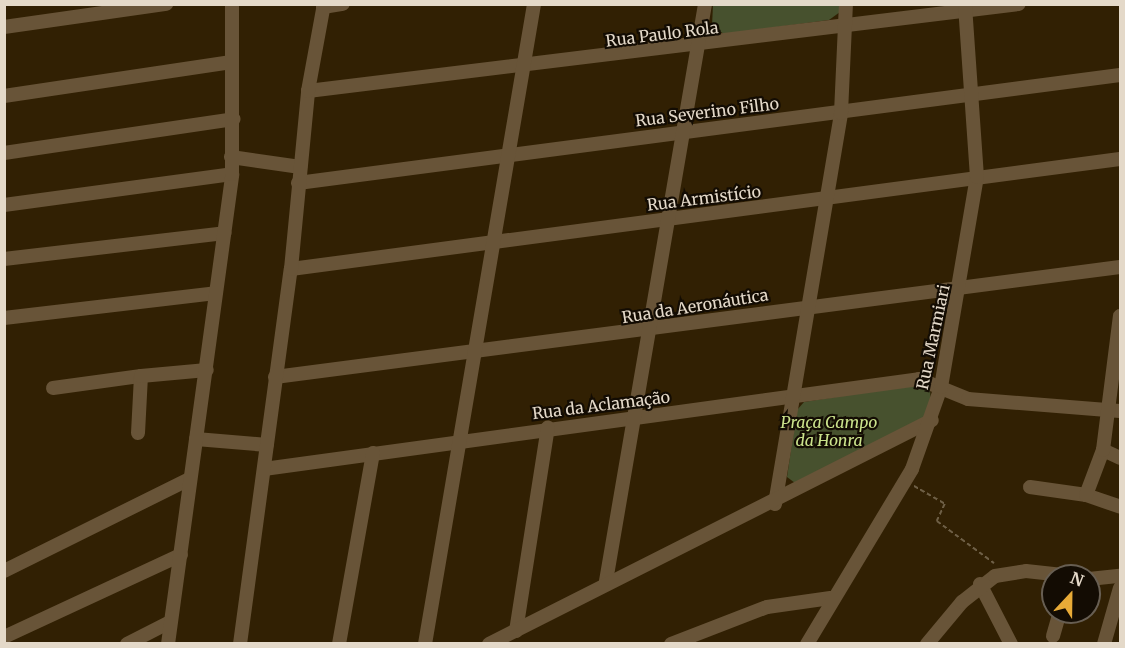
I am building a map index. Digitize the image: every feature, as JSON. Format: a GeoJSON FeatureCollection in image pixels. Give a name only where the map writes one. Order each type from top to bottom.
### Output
{"type":"FeatureCollection","features":[{"type":"Feature","properties":{"kind":"street"},"geometry":{"type":"LineString","coordinates":[[4,27],[166,4]]}},
{"type":"Feature","properties":{"kind":"street"},"geometry":{"type":"LineString","coordinates":[[168,644],[232,174],[232,4]]}},
{"type":"Feature","properties":{"kind":"street"},"geometry":{"type":"LineString","coordinates":[[240,644],[274,377],[291,269],[308,91],[323,6],[343,4]]}},
{"type":"Feature","properties":{"kind":"street"},"geometry":{"type":"LineString","coordinates":[[425,644],[534,4]]}},
{"type":"Feature","properties":{"kind":"street"},"geometry":{"type":"LineString","coordinates":[[606,581],[671,218],[705,4]]}},
{"type":"Feature","properties":{"kind":"street"},"geometry":{"type":"LineString","coordinates":[[775,504],[791,397],[841,113],[849,28],[846,4]]}},
{"type":"Feature","properties":{"kind":"street","name":"Rua Paulo Rola"},"geometry":{"type":"LineString","coordinates":[[308,91],[523,68],[849,28],[965,8],[1020,4]]}},
{"type":"Feature","properties":{"kind":"street","name":"Rua Marmiari"},"geometry":{"type":"LineString","coordinates":[[807,644],[830,598],[905,481],[932,420],[941,387],[960,287],[977,177],[975,95],[965,8]]}},
{"type":"Feature","properties":{"kind":"street"},"geometry":{"type":"LineString","coordinates":[[4,96],[231,62]]}},
{"type":"Feature","properties":{"kind":"street","name":"Rua Severino Filho"},"geometry":{"type":"LineString","coordinates":[[298,183],[509,153],[841,113],[1120,75]]}},
{"type":"Feature","properties":{"kind":"street"},"geometry":{"type":"LineString","coordinates":[[4,153],[233,119]]}},
{"type":"Feature","properties":{"kind":"street"},"geometry":{"type":"LineString","coordinates":[[231,157],[300,167]]}},
{"type":"Feature","properties":{"kind":"street","name":"Rua Armistício"},"geometry":{"type":"LineString","coordinates":[[291,269],[671,218],[825,200],[977,177],[1120,159]]}},
{"type":"Feature","properties":{"kind":"street"},"geometry":{"type":"LineString","coordinates":[[4,205],[232,174]]}},
{"type":"Feature","properties":{"kind":"street"},"geometry":{"type":"LineString","coordinates":[[4,259],[224,233]]}},
{"type":"Feature","properties":{"kind":"street","name":"Rua da Aeronáutica"},"geometry":{"type":"LineString","coordinates":[[274,377],[650,332],[807,304],[1120,267]]}},
{"type":"Feature","properties":{"kind":"street"},"geometry":{"type":"LineString","coordinates":[[4,318],[216,293]]}},
{"type":"Feature","properties":{"kind":"street"},"geometry":{"type":"LineString","coordinates":[[1086,495],[1115,411],[1120,316]]}},
{"type":"Feature","properties":{"kind":"street"},"geometry":{"type":"LineString","coordinates":[[52,388],[207,370]]}},
{"type":"Feature","properties":{"kind":"street"},"geometry":{"type":"LineString","coordinates":[[138,433],[141,376]]}},
{"type":"Feature","properties":{"kind":"street","name":"Rua da Aclamação"},"geometry":{"type":"LineString","coordinates":[[264,469],[461,438],[634,419],[919,379],[968,399],[1115,411]]}},
{"type":"Feature","properties":{"kind":"street"},"geometry":{"type":"LineString","coordinates":[[489,644],[606,581],[775,504],[932,420]]}},
{"type":"Feature","properties":{"kind":"street"},"geometry":{"type":"LineString","coordinates":[[516,631],[548,428]]}},
{"type":"Feature","properties":{"kind":"street"},"geometry":{"type":"LineString","coordinates":[[196,439],[267,445]]}},
{"type":"Feature","properties":{"kind":"street"},"geometry":{"type":"LineString","coordinates":[[1103,450],[1120,458]]}},
{"type":"Feature","properties":{"kind":"street"},"geometry":{"type":"LineString","coordinates":[[339,644],[373,453]]}},
{"type":"Feature","properties":{"kind":"street"},"geometry":{"type":"LineString","coordinates":[[4,571],[189,479]]}},
{"type":"Feature","properties":{"kind":"street"},"geometry":{"type":"LineString","coordinates":[[1030,487],[1086,495],[1120,507]]}},
{"type":"Feature","properties":{"kind":"street"},"geometry":{"type":"LineString","coordinates":[[4,637],[181,555]]}},
{"type":"Feature","properties":{"kind":"street"},"geometry":{"type":"LineString","coordinates":[[927,644],[980,584],[1004,574],[1041,575]]}},
{"type":"Feature","properties":{"kind":"street"},"geometry":{"type":"LineString","coordinates":[[1101,578],[1120,576]]}},
{"type":"Feature","properties":{"kind":"street"},"geometry":{"type":"LineString","coordinates":[[980,584],[1011,644]]}},
{"type":"Feature","properties":{"kind":"street"},"geometry":{"type":"LineString","coordinates":[[1104,644],[1120,588]]}},
{"type":"Feature","properties":{"kind":"street"},"geometry":{"type":"LineString","coordinates":[[671,644],[767,607],[830,598]]}},
{"type":"Feature","properties":{"kind":"street"},"geometry":{"type":"LineString","coordinates":[[127,644],[170,622]]}},
{"type":"Feature","properties":{"kind":"street"},"geometry":{"type":"LineString","coordinates":[[1053,636],[1056,624]]}},
{"type":"Feature","properties":{"kind":"path"},"geometry":{"type":"LineString","coordinates":[[905,481],[945,504],[937,521],[1004,574]]}},
{"type":"Feature","properties":{"kind":"green space"},"geometry":{"type":"Polygon","coordinates":[[[713,5],[841,5],[840,12],[829,20],[724,34],[712,26],[713,5]]]}},
{"type":"Feature","properties":{"kind":"green space","name":"Praça Campo da Honra"},"geometry":{"type":"Polygon","coordinates":[[[924,383],[930,389],[931,407],[924,418],[795,483],[787,477],[797,410],[804,402],[924,383]]]}}]}
